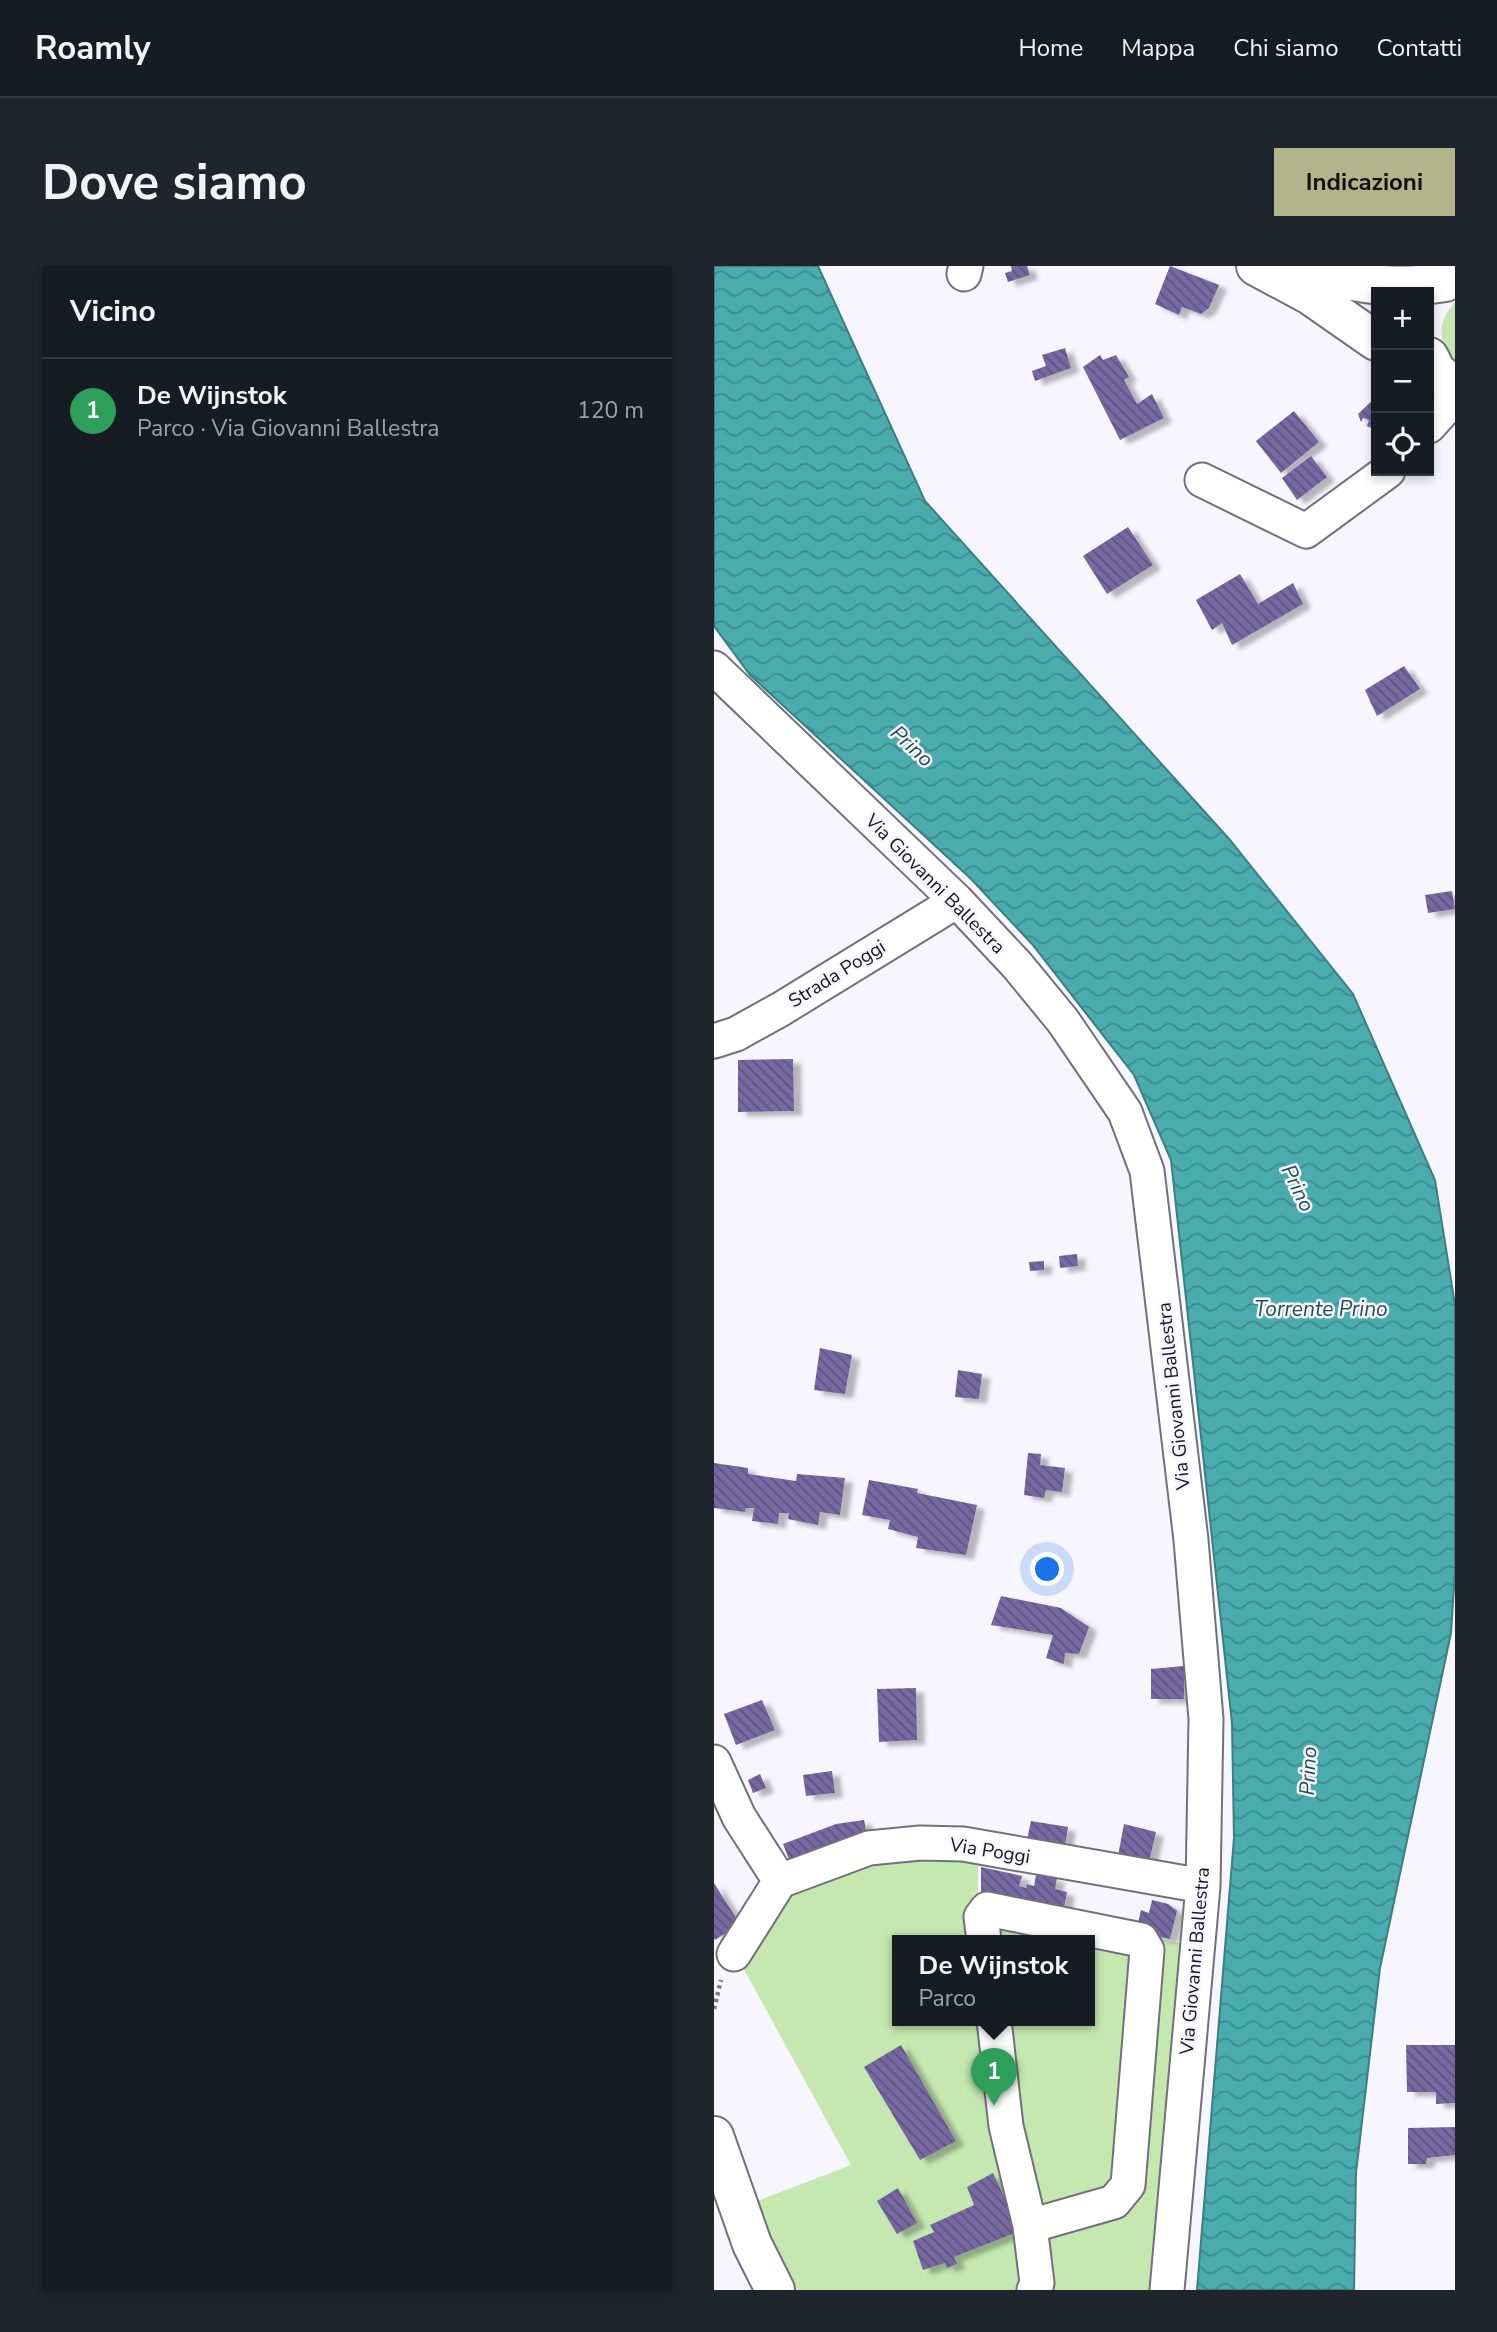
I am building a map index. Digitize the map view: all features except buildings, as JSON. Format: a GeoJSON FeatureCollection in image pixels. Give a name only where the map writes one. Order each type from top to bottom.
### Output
{"type":"FeatureCollection","features":[{"type":"Feature","properties":{"kind":"main road"},"geometry":{"type":"LineString","coordinates":[[1256,266],[1283,278],[1330,285],[1443,288]]}},
{"type":"Feature","properties":{"kind":"main road"},"geometry":{"type":"LineString","coordinates":[[1287,266],[1330,285],[1371,335]]}},
{"type":"Feature","properties":{"kind":"main road"},"geometry":{"type":"LineString","coordinates":[[714,2136],[752,2244],[775,2290]]}},
{"type":"Feature","properties":{"kind":"street"},"geometry":{"type":"LineString","coordinates":[[1433,413],[1443,380]]}},
{"type":"Feature","properties":{"kind":"street"},"geometry":{"type":"LineString","coordinates":[[1202,480],[1306,530],[1381,476]]}},
{"type":"Feature","properties":{"kind":"street","name":"Via Giovanni Ballestra"},"geometry":{"type":"LineString","coordinates":[[714,668],[957,901],[1017,965],[1063,1021],[1125,1112],[1147,1171],[1205,1680],[1207,1797],[1203,1886],[1167,2290]]}},
{"type":"Feature","properties":{"kind":"street","name":"Strada Poggi"},"geometry":{"type":"LineString","coordinates":[[714,1041],[736,1034],[781,1009],[957,901]]}},
{"type":"Feature","properties":{"kind":"street"},"geometry":{"type":"LineString","coordinates":[[714,1762],[738,1817],[780,1881],[734,1954]]}},
{"type":"Feature","properties":{"kind":"street","name":"Via Poggi"},"geometry":{"type":"LineString","coordinates":[[780,1881],[869,1848],[940,1843],[963,1844],[1203,1886]]}},
{"type":"Feature","properties":{"kind":"street"},"geometry":{"type":"LineString","coordinates":[[983,1935],[981,1917],[987,1909],[1141,1940],[1147,1950],[1128,2185],[1114,2202],[1030,2227]]}},
{"type":"Feature","properties":{"kind":"street"},"geometry":{"type":"LineString","coordinates":[[995,2026],[1006,2126],[1030,2227],[1037,2283],[1034,2290]]}},
{"type":"Feature","properties":{"kind":"green space"},"geometry":{"type":"Polygon","coordinates":[[[1455,302],[1455,365],[1445,349],[1442,326],[1455,302]]]}},
{"type":"Feature","properties":{"kind":"green space"},"geometry":{"type":"Polygon","coordinates":[[[978,1857],[978,1901],[1183,1944],[1154,2290],[786,2290],[747,2205],[851,2165],[740,1962],[788,1884],[848,1860],[978,1857]]]}},
{"type":"Feature","properties":{"kind":"water","name":"Torrente Prino"},"geometry":{"type":"Polygon","coordinates":[[[714,266],[818,266],[925,501],[1230,840],[1353,994],[1435,1180],[1455,1305],[1455,1572],[1451,1633],[1380,1968],[1356,2173],[1354,2290],[1197,2290],[1234,1838],[1232,1723],[1171,1160],[1134,1075],[1032,944],[970,878],[750,675],[714,626],[714,266]]]}},
{"type":"Feature","properties":{"kind":"place","name":"De Wijnstok"},"geometry":{"type":"Point","coordinates":[994,2106]}},
{"type":"Feature","properties":{"kind":"water label","name":"Prino"},"geometry":{"type":"Point","coordinates":[912,746]}},
{"type":"Feature","properties":{"kind":"water label","name":"Prino"},"geometry":{"type":"Point","coordinates":[1298,1188]}},
{"type":"Feature","properties":{"kind":"water label","name":"Prino"},"geometry":{"type":"Point","coordinates":[1308,1771]}}]}
